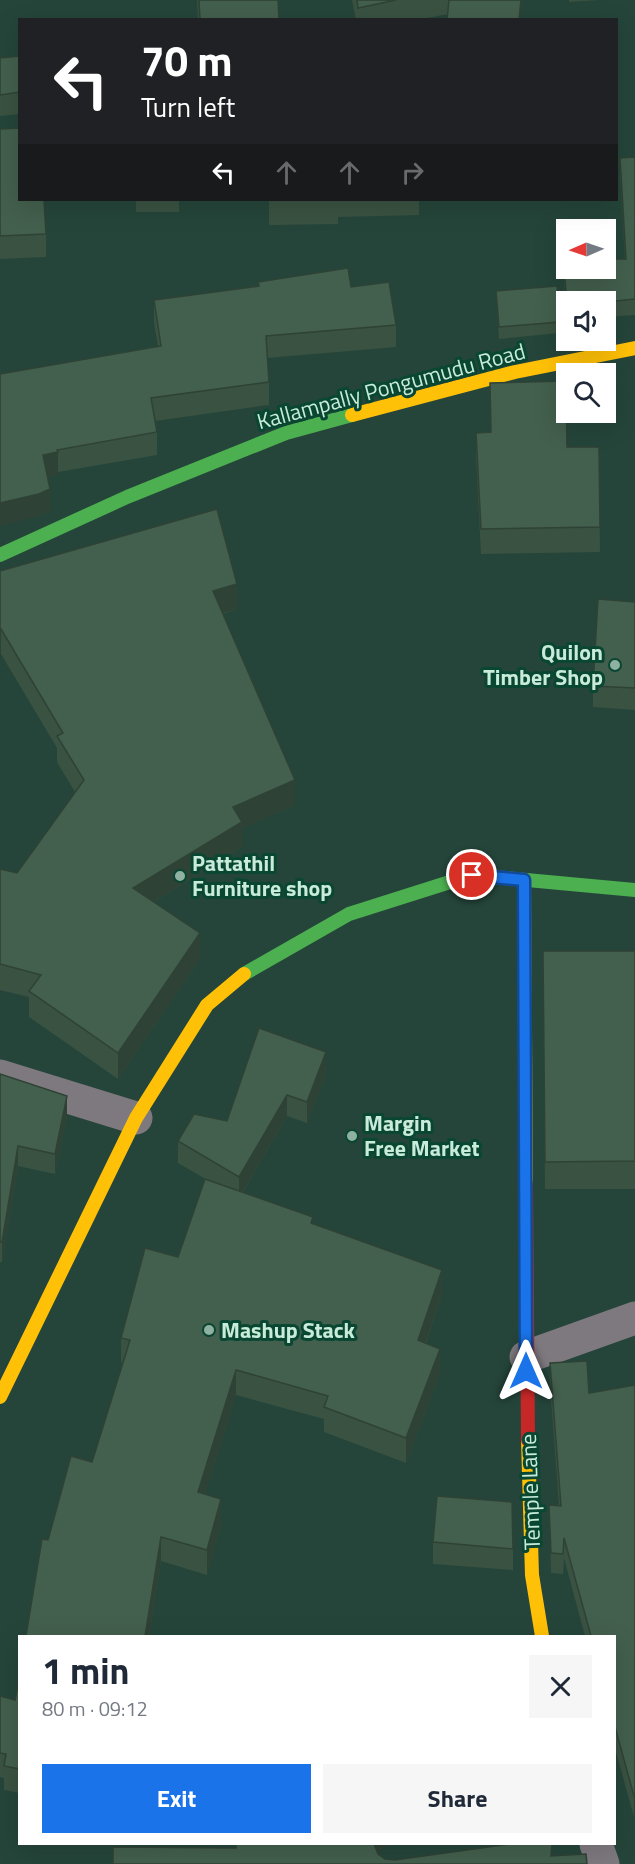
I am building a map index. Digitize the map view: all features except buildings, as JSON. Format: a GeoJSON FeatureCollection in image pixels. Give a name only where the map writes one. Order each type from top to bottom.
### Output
{"type":"FeatureCollection","features":[{"type":"Feature","properties":{"kind":"street","name":"Kallampally Pongumudu Road"},"geometry":{"type":"LineString","coordinates":[[0,555],[127,496],[286,433],[515,372],[635,348]]}},
{"type":"Feature","properties":{"kind":"street"},"geometry":{"type":"LineString","coordinates":[[0,1397],[136,1118],[207,1005],[245,973],[349,914],[472,875],[635,890]]}},
{"type":"Feature","properties":{"kind":"street","name":"Temple Lane"},"geometry":{"type":"LineString","coordinates":[[524,880],[526,1357],[532,1575],[542,1635]]}},
{"type":"Feature","properties":{"kind":"street"},"geometry":{"type":"LineString","coordinates":[[0,1076],[136,1118]]}},
{"type":"Feature","properties":{"kind":"street"},"geometry":{"type":"LineString","coordinates":[[526,1357],[635,1318]]}},
{"type":"Feature","properties":{"kind":"street"},"geometry":{"type":"LineString","coordinates":[[596,1845],[603,1864]]}},
{"type":"Feature","properties":{"kind":"traffic: fast"},"geometry":{"type":"LineString","coordinates":[[0,555],[127,497],[286,433],[352,415]]}},
{"type":"Feature","properties":{"kind":"traffic: fast"},"geometry":{"type":"LineString","coordinates":[[244,974],[349,914],[472,875],[635,890]]}},
{"type":"Feature","properties":{"kind":"traffic: slow"},"geometry":{"type":"LineString","coordinates":[[352,415],[515,372],[635,348]]}},
{"type":"Feature","properties":{"kind":"traffic: slow"},"geometry":{"type":"LineString","coordinates":[[524,880],[526,1184]]}},
{"type":"Feature","properties":{"kind":"traffic: slow"},"geometry":{"type":"LineString","coordinates":[[0,1397],[136,1118],[207,1005],[244,974]]}},
{"type":"Feature","properties":{"kind":"traffic: slow"},"geometry":{"type":"LineString","coordinates":[[528,1440],[532,1575],[542,1635]]}},
{"type":"Feature","properties":{"kind":"traffic: jam"},"geometry":{"type":"LineString","coordinates":[[526,1184],[528,1440]]}},
{"type":"Feature","properties":{"kind":"place","name":"Quilon Timber Shop"},"geometry":{"type":"Point","coordinates":[615,665]}},
{"type":"Feature","properties":{"kind":"place","name":"Pattathil Furniture shop"},"geometry":{"type":"Point","coordinates":[180,876]}},
{"type":"Feature","properties":{"kind":"place","name":"Margin Free Market"},"geometry":{"type":"Point","coordinates":[352,1136]}},
{"type":"Feature","properties":{"kind":"place","name":"Mashup Stack"},"geometry":{"type":"Point","coordinates":[209,1330]}},
{"type":"Feature","properties":{"kind":"route"},"geometry":{"type":"LineString","coordinates":[[472,875],[524,880],[526,1371]]}}]}
